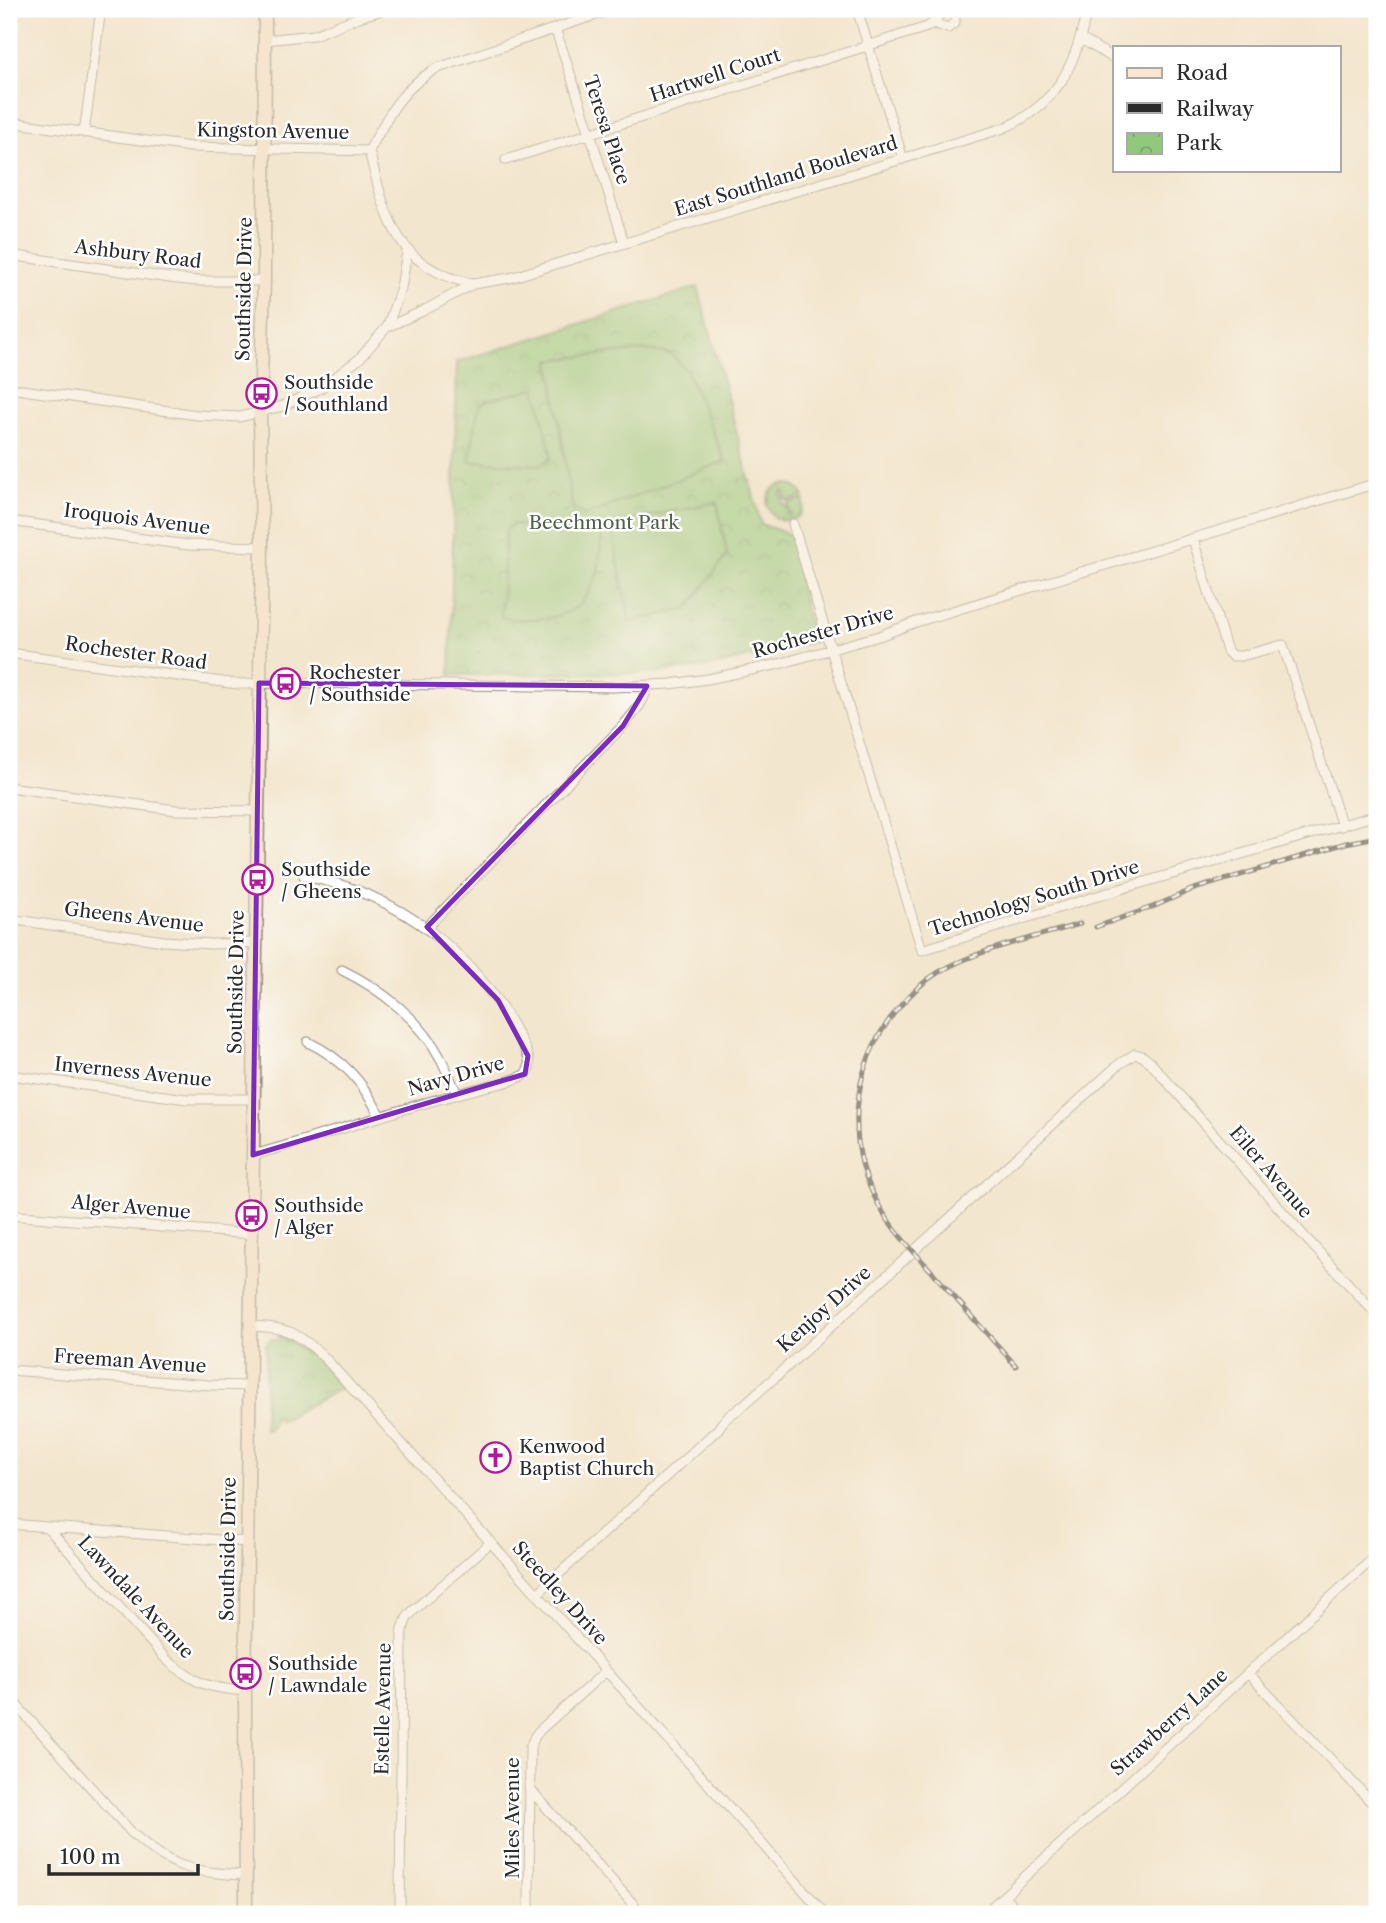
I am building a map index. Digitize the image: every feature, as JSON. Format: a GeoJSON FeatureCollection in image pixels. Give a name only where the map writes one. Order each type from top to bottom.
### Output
{"type":"FeatureCollection","features":[{"type":"Feature","properties":{"kind":"main road","name":"Southside Drive"},"geometry":{"type":"LineString","coordinates":[[246,1914],[245,1691],[262,547],[260,413],[264,281],[265,9]]}},
{"type":"Feature","properties":{"kind":"street"},"geometry":{"type":"LineString","coordinates":[[84,133],[101,9]]}},
{"type":"Feature","properties":{"kind":"street"},"geometry":{"type":"LineString","coordinates":[[265,40],[314,35],[386,9]]}},
{"type":"Feature","properties":{"kind":"street","name":"Kingston Avenue"},"geometry":{"type":"LineString","coordinates":[[9,122],[191,147],[369,151],[399,98],[428,73],[454,61],[613,9]]}},
{"type":"Feature","properties":{"kind":"street"},"geometry":{"type":"LineString","coordinates":[[857,9],[903,159]]}},
{"type":"Feature","properties":{"kind":"street","name":"East Southland Boulevard"},"geometry":{"type":"LineString","coordinates":[[387,327],[473,284],[510,278],[1004,128],[1022,120],[1055,91],[1068,72],[1089,10]]}},
{"type":"Feature","properties":{"kind":"street","name":"Hartwell Court"},"geometry":{"type":"LineString","coordinates":[[506,160],[933,23]]}},
{"type":"Feature","properties":{"kind":"street","name":"Teresa Place"},"geometry":{"type":"LineString","coordinates":[[555,28],[624,243]]}},
{"type":"Feature","properties":{"kind":"street"},"geometry":{"type":"LineString","coordinates":[[1081,39],[1113,58]]}},
{"type":"Feature","properties":{"kind":"street"},"geometry":{"type":"LineString","coordinates":[[369,151],[387,214],[407,251],[441,274],[456,281],[473,284]]}},
{"type":"Feature","properties":{"kind":"street"},"geometry":{"type":"LineString","coordinates":[[9,388],[197,415],[240,417],[283,406],[321,388],[359,359],[387,327],[401,288],[407,251]]}},
{"type":"Feature","properties":{"kind":"street","name":"Ashbury Road"},"geometry":{"type":"LineString","coordinates":[[9,256],[187,280],[264,281]]}},
{"type":"Feature","properties":{"kind":"street","name":"Rochester Drive"},"geometry":{"type":"LineString","coordinates":[[259,683],[647,686],[737,674],[879,636],[916,622],[1377,483]]}},
{"type":"Feature","properties":{"kind":"street","name":"Iroquois Avenue"},"geometry":{"type":"LineString","coordinates":[[9,521],[188,545],[262,547]]}},
{"type":"Feature","properties":{"kind":"street"},"geometry":{"type":"LineString","coordinates":[[793,524],[830,649]]}},
{"type":"Feature","properties":{"kind":"street"},"geometry":{"type":"LineString","coordinates":[[1193,539],[1227,652],[1232,656],[1241,656],[1283,645],[1342,826]]}},
{"type":"Feature","properties":{"kind":"street","name":"Technology South Drive"},"geometry":{"type":"LineString","coordinates":[[830,649],[922,950],[1377,815]]}},
{"type":"Feature","properties":{"kind":"street","name":"Rochester Road"},"geometry":{"type":"LineString","coordinates":[[9,653],[237,684],[259,683]]}},
{"type":"Feature","properties":{"kind":"street"},"geometry":{"type":"LineString","coordinates":[[426,927],[623,726],[637,708],[647,686]]}},
{"type":"Feature","properties":{"kind":"street"},"geometry":{"type":"LineString","coordinates":[[9,787],[176,810],[258,811]]}},
{"type":"Feature","properties":{"kind":"street","name":"Navy Drive"},"geometry":{"type":"LineString","coordinates":[[253,1155],[380,1116],[505,1082],[525,1074],[528,1069],[528,1056],[498,1000],[460,956],[426,927],[400,910],[354,888],[304,876]]}},
{"type":"Feature","properties":{"kind":"street","name":"Gheens Avenue"},"geometry":{"type":"LineString","coordinates":[[9,919],[164,941],[256,943]]}},
{"type":"Feature","properties":{"kind":"street"},"geometry":{"type":"LineString","coordinates":[[342,970],[362,979],[382,993],[423,1032],[441,1059],[457,1094]]}},
{"type":"Feature","properties":{"kind":"street"},"geometry":{"type":"LineString","coordinates":[[308,1042],[346,1066],[369,1094],[380,1116]]}},
{"type":"Feature","properties":{"kind":"street","name":"Eiler Avenue"},"geometry":{"type":"LineString","coordinates":[[1138,1055],[1149,1061],[1377,1315]]}},
{"type":"Feature","properties":{"kind":"street","name":"Kenjoy Drive"},"geometry":{"type":"LineString","coordinates":[[537,1594],[718,1429],[721,1423],[774,1379],[1118,1065],[1129,1056],[1138,1055]]}},
{"type":"Feature","properties":{"kind":"street","name":"Inverness Avenue"},"geometry":{"type":"LineString","coordinates":[[9,1075],[187,1099],[254,1099]]}},
{"type":"Feature","properties":{"kind":"street","name":"Alger Avenue"},"geometry":{"type":"LineString","coordinates":[[9,1215],[251,1234]]}},
{"type":"Feature","properties":{"kind":"street","name":"Steedley Drive"},"geometry":{"type":"LineString","coordinates":[[250,1326],[271,1326],[289,1331],[306,1340],[324,1357],[825,1914]]}},
{"type":"Feature","properties":{"kind":"street","name":"Freeman Avenue"},"geometry":{"type":"LineString","coordinates":[[9,1370],[249,1387]]}},
{"type":"Feature","properties":{"kind":"street"},"geometry":{"type":"LineString","coordinates":[[9,1524],[247,1542]]}},
{"type":"Feature","properties":{"kind":"street","name":"Lawndale Avenue"},"geometry":{"type":"LineString","coordinates":[[48,1528],[167,1660],[184,1675],[213,1688],[245,1691]]}},
{"type":"Feature","properties":{"kind":"street","name":"Estelle Avenue"},"geometry":{"type":"LineString","coordinates":[[400,1914],[402,1632],[407,1618],[491,1542]]}},
{"type":"Feature","properties":{"kind":"street","name":"Strawberry Lane"},"geometry":{"type":"LineString","coordinates":[[984,1914],[1377,1555]]}},
{"type":"Feature","properties":{"kind":"street","name":"Miles Avenue"},"geometry":{"type":"LineString","coordinates":[[529,1914],[530,1748],[535,1736],[606,1671]]}},
{"type":"Feature","properties":{"kind":"street"},"geometry":{"type":"LineString","coordinates":[[1248,1673],[1377,1808]]}},
{"type":"Feature","properties":{"kind":"street"},"geometry":{"type":"LineString","coordinates":[[9,1697],[146,1846],[170,1862],[193,1870],[244,1875]]}},
{"type":"Feature","properties":{"kind":"street"},"geometry":{"type":"LineString","coordinates":[[529,1788],[642,1914]]}},
{"type":"Feature","properties":{"kind":"street"},"geometry":{"type":"LineString","coordinates":[[1004,1896],[1021,1914]]}},
{"type":"Feature","properties":{"kind":"highlighted area"},"geometry":{"type":"Polygon","coordinates":[[[259,683],[647,686],[623,726],[427,927],[498,1000],[528,1056],[525,1074],[253,1155],[259,683]]]}},
{"type":"Feature","properties":{"kind":"green space","name":"Beechmont Park"},"geometry":{"type":"Polygon","coordinates":[[[698,287],[761,524],[791,535],[810,631],[816,641],[709,667],[646,673],[450,675],[457,362],[698,287]]]}},
{"type":"Feature","properties":{"kind":"green space"},"geometry":{"type":"Polygon","coordinates":[[[646,350],[671,354],[687,371],[725,461],[585,516],[572,506],[550,360],[646,350]]]}},
{"type":"Feature","properties":{"kind":"green space"},"geometry":{"type":"Polygon","coordinates":[[[536,388],[550,459],[540,465],[469,461],[481,404],[536,388]]]}},
{"type":"Feature","properties":{"kind":"green space"},"geometry":{"type":"Polygon","coordinates":[[[785,484],[796,487],[804,496],[788,501],[784,491],[781,492],[788,515],[791,514],[789,503],[804,499],[799,515],[786,521],[775,518],[767,506],[772,491],[785,484]]]}},
{"type":"Feature","properties":{"kind":"green space"},"geometry":{"type":"Polygon","coordinates":[[[717,502],[727,555],[688,608],[630,622],[612,531],[618,523],[717,502]]]}},
{"type":"Feature","properties":{"kind":"green space"},"geometry":{"type":"Polygon","coordinates":[[[512,524],[602,534],[596,577],[579,605],[552,617],[501,617],[506,530],[512,524]]]}},
{"type":"Feature","properties":{"kind":"green space"},"geometry":{"type":"Polygon","coordinates":[[[277,1335],[297,1342],[306,1348],[342,1387],[282,1420],[279,1421],[277,1416],[274,1416],[270,1429],[264,1430],[266,1344],[272,1339],[282,1340],[308,1353],[296,1342],[277,1335]]]}},
{"type":"Feature","properties":{"kind":"railway"},"geometry":{"type":"LineString","coordinates":[[1096,927],[1191,890],[1346,843],[1377,837]]}},
{"type":"Feature","properties":{"kind":"railway"},"geometry":{"type":"LineString","coordinates":[[1016,1366],[906,1243],[881,1209],[861,1160],[857,1108],[861,1082],[881,1033],[901,1005],[921,985],[939,972],[973,956],[1080,924]]}},
{"type":"Feature","properties":{"kind":"place","name":"Southside / Southland"},"geometry":{"type":"Point","coordinates":[261,393]}},
{"type":"Feature","properties":{"kind":"place","name":"Rochester / Southside"},"geometry":{"type":"Point","coordinates":[286,683]}},
{"type":"Feature","properties":{"kind":"place","name":"Southside / Gheens"},"geometry":{"type":"Point","coordinates":[258,880]}},
{"type":"Feature","properties":{"kind":"place","name":"Southside / Alger"},"geometry":{"type":"Point","coordinates":[251,1216]}},
{"type":"Feature","properties":{"kind":"place","name":"Kenwood Baptist Church"},"geometry":{"type":"Point","coordinates":[496,1457]}},
{"type":"Feature","properties":{"kind":"place","name":"Southside / Lawndale"},"geometry":{"type":"Point","coordinates":[245,1674]}}]}
